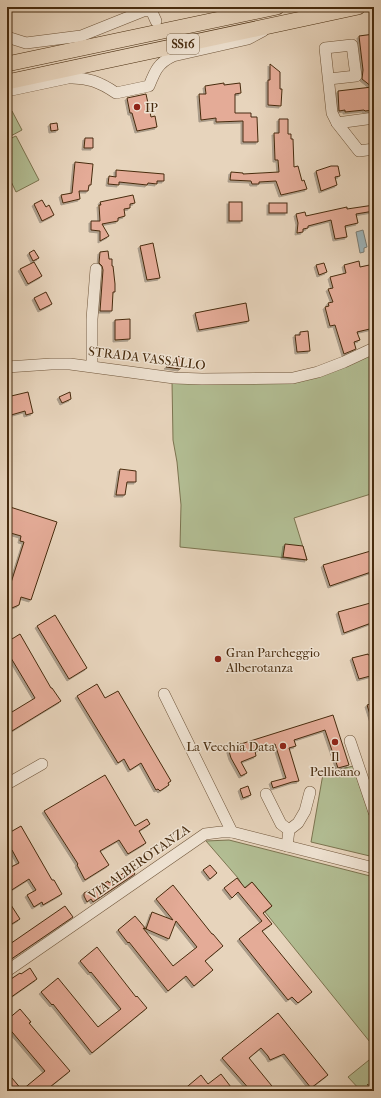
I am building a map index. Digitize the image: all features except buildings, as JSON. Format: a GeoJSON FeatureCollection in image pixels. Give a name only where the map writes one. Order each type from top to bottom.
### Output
{"type":"FeatureCollection","features":[{"type":"Feature","properties":{"kind":"highway","name":"SS16"},"geometry":{"type":"LineString","coordinates":[[7,64],[277,7]]}},
{"type":"Feature","properties":{"kind":"highway","name":"SS16"},"geometry":{"type":"LineString","coordinates":[[7,82],[358,7]]}},
{"type":"Feature","properties":{"kind":"street"},"geometry":{"type":"LineString","coordinates":[[7,37],[26,43],[81,36],[146,10],[152,12],[156,20]]}},
{"type":"Feature","properties":{"kind":"street"},"geometry":{"type":"LineString","coordinates":[[7,91],[76,77],[102,84],[116,93],[149,86],[155,70],[167,59],[180,54],[248,39],[274,25]]}},
{"type":"Feature","properties":{"kind":"street"},"geometry":{"type":"LineString","coordinates":[[328,79],[332,113],[337,123],[359,151],[374,149]]}},
{"type":"Feature","properties":{"kind":"street"},"geometry":{"type":"LineString","coordinates":[[337,123],[374,118]]}},
{"type":"Feature","properties":{"kind":"street"},"geometry":{"type":"LineString","coordinates":[[92,366],[92,319],[96,269]]}},
{"type":"Feature","properties":{"kind":"street","name":"STRADA VASSALLO"},"geometry":{"type":"LineString","coordinates":[[7,367],[50,364],[92,366],[174,378],[220,380],[293,378],[324,370],[374,348]]}},
{"type":"Feature","properties":{"kind":"street"},"geometry":{"type":"LineString","coordinates":[[164,694],[232,832]]}},
{"type":"Feature","properties":{"kind":"street"},"geometry":{"type":"LineString","coordinates":[[350,741],[374,812]]}},
{"type":"Feature","properties":{"kind":"street"},"geometry":{"type":"LineString","coordinates":[[8,780],[42,764]]}},
{"type":"Feature","properties":{"kind":"street"},"geometry":{"type":"LineString","coordinates":[[287,846],[290,830],[298,823],[305,811],[310,792]]}},
{"type":"Feature","properties":{"kind":"street"},"geometry":{"type":"LineString","coordinates":[[266,794],[281,824],[290,830]]}},
{"type":"Feature","properties":{"kind":"street","name":"VIA ALBEROTANZA"},"geometry":{"type":"LineString","coordinates":[[7,972],[200,836],[211,832],[232,832],[374,868]]}},
{"type":"Feature","properties":{"kind":"path"},"geometry":{"type":"LineString","coordinates":[[366,1091],[368,1084],[374,1080]]}},
{"type":"Feature","properties":{"kind":"green space"},"geometry":{"type":"Polygon","coordinates":[[[12,111],[22,130],[7,138],[7,114],[12,111]]]}},
{"type":"Feature","properties":{"kind":"green space"},"geometry":{"type":"Polygon","coordinates":[[[16,136],[39,180],[16,192],[7,173],[7,140],[16,136]]]}},
{"type":"Feature","properties":{"kind":"green space"},"geometry":{"type":"Polygon","coordinates":[[[374,352],[374,493],[294,518],[307,560],[180,547],[181,505],[177,462],[173,440],[172,381],[267,381],[374,352]]]}},
{"type":"Feature","properties":{"kind":"green space"},"geometry":{"type":"Polygon","coordinates":[[[353,766],[374,828],[374,857],[311,842],[323,774],[353,766]]]}},
{"type":"Feature","properties":{"kind":"green space"},"geometry":{"type":"Polygon","coordinates":[[[229,840],[374,877],[374,1047],[265,912],[272,906],[252,882],[244,888],[238,878],[206,841],[229,840]]]}},
{"type":"Feature","properties":{"kind":"green space"},"geometry":{"type":"Polygon","coordinates":[[[374,1056],[374,1091],[361,1091],[348,1077],[374,1056]]]}},
{"type":"Feature","properties":{"kind":"water"},"geometry":{"type":"Polygon","coordinates":[[[363,230],[367,247],[364,248],[364,252],[360,253],[356,232],[363,230]]]}},
{"type":"Feature","properties":{"kind":"place","name":"IP"},"geometry":{"type":"Point","coordinates":[137,107]}},
{"type":"Feature","properties":{"kind":"place","name":"Gran Parcheggio Alberotanza"},"geometry":{"type":"Point","coordinates":[218,659]}},
{"type":"Feature","properties":{"kind":"place","name":"Il Pellicano"},"geometry":{"type":"Point","coordinates":[335,742]}},
{"type":"Feature","properties":{"kind":"place","name":"La Vecchia Data"},"geometry":{"type":"Point","coordinates":[283,746]}}]}
